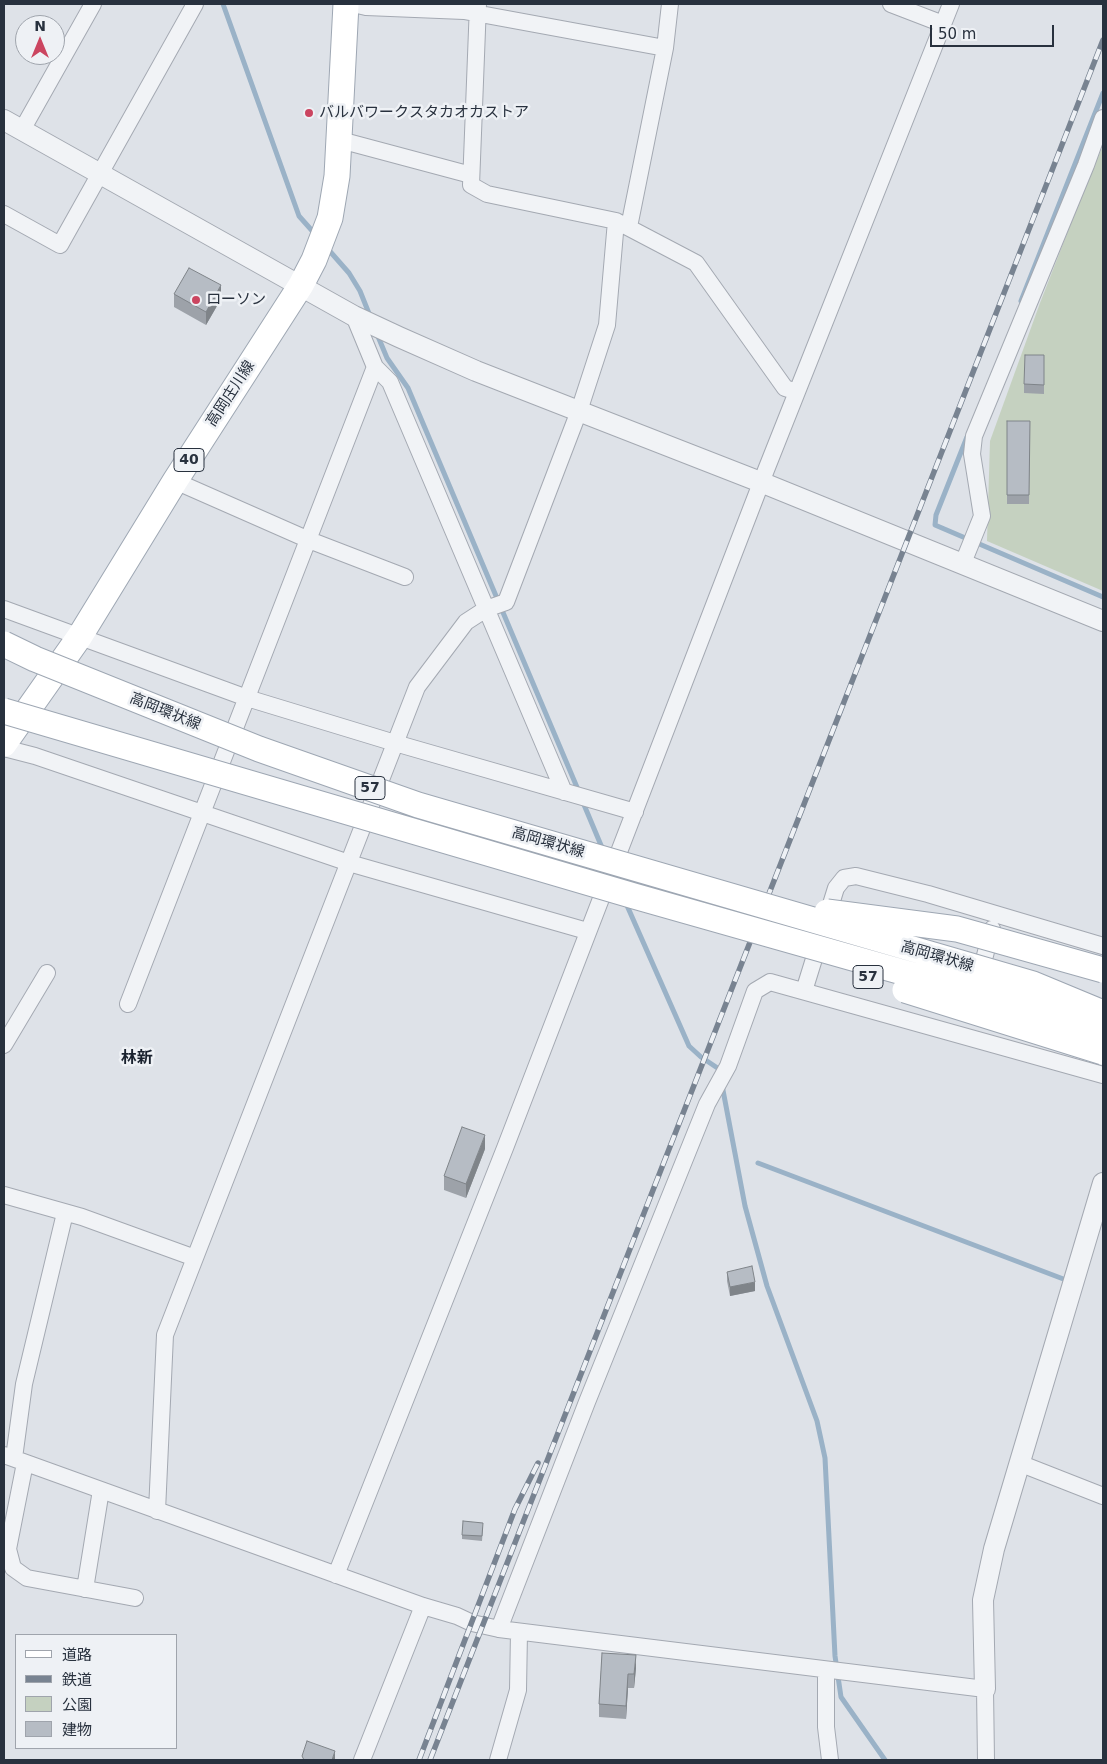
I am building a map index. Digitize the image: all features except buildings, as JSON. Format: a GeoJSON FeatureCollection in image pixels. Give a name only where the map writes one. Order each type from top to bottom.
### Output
{"type":"FeatureCollection","features":[{"type":"Feature","properties":{"kind":"main road","name":"高岡庄川線"},"geometry":{"type":"LineString","coordinates":[[4,744],[80,636],[175,481],[301,285],[314,260],[330,218],[337,176],[346,4]]}},
{"type":"Feature","properties":{"kind":"main road","name":"高岡環状線"},"geometry":{"type":"LineString","coordinates":[[4,644],[35,659],[277,756],[418,804],[1033,984],[1103,1012]]}},
{"type":"Feature","properties":{"kind":"main road","name":"高岡環状線"},"geometry":{"type":"LineString","coordinates":[[4,711],[634,896],[1103,1029]]}},
{"type":"Feature","properties":{"kind":"main road","name":"57"},"geometry":{"type":"LineString","coordinates":[[634,896],[936,1001],[1103,1052]]}},
{"type":"Feature","properties":{"kind":"main road","name":"57"},"geometry":{"type":"LineString","coordinates":[[747,901],[957,929],[1103,970]]}},
{"type":"Feature","properties":{"kind":"street"},"geometry":{"type":"LineString","coordinates":[[22,130],[93,4]]}},
{"type":"Feature","properties":{"kind":"street"},"geometry":{"type":"LineString","coordinates":[[4,214],[60,245],[195,4]]}},
{"type":"Feature","properties":{"kind":"street"},"geometry":{"type":"LineString","coordinates":[[353,4],[366,7],[464,11],[478,9],[665,48]]}},
{"type":"Feature","properties":{"kind":"street"},"geometry":{"type":"LineString","coordinates":[[157,1511],[166,1335],[417,687],[466,622],[494,606],[579,411],[607,325],[623,224],[665,48],[670,4]]}},
{"type":"Feature","properties":{"kind":"street"},"geometry":{"type":"LineString","coordinates":[[891,4],[943,24]]}},
{"type":"Feature","properties":{"kind":"street"},"geometry":{"type":"LineString","coordinates":[[336,1575],[635,812],[797,392],[951,4]]}},
{"type":"Feature","properties":{"kind":"street"},"geometry":{"type":"LineString","coordinates":[[478,9],[471,185],[488,194],[623,224],[696,263],[785,388],[797,392]]}},
{"type":"Feature","properties":{"kind":"street"},"geometry":{"type":"LineString","coordinates":[[963,563],[982,516],[972,454],[974,436],[1086,165],[1103,118]]}},
{"type":"Feature","properties":{"kind":"street"},"geometry":{"type":"LineString","coordinates":[[4,120],[360,318],[399,337],[476,371],[763,482],[1103,621]]}},
{"type":"Feature","properties":{"kind":"street"},"geometry":{"type":"LineString","coordinates":[[340,140],[471,175]]}},
{"type":"Feature","properties":{"kind":"street"},"geometry":{"type":"LineString","coordinates":[[360,318],[375,367],[390,382],[494,606],[564,792]]}},
{"type":"Feature","properties":{"kind":"street"},"geometry":{"type":"LineString","coordinates":[[128,1004],[375,367]]}},
{"type":"Feature","properties":{"kind":"street"},"geometry":{"type":"LineString","coordinates":[[175,481],[309,540],[405,577]]}},
{"type":"Feature","properties":{"kind":"street"},"geometry":{"type":"LineString","coordinates":[[4,609],[247,698],[635,812]]}},
{"type":"Feature","properties":{"kind":"street"},"geometry":{"type":"LineString","coordinates":[[4,748],[35,756],[349,863],[587,931]]}},
{"type":"Feature","properties":{"kind":"street"},"geometry":{"type":"LineString","coordinates":[[804,991],[836,888],[844,878],[856,876],[928,894],[1103,946]]}},
{"type":"Feature","properties":{"kind":"street"},"geometry":{"type":"LineString","coordinates":[[964,1036],[996,914]]}},
{"type":"Feature","properties":{"kind":"street"},"geometry":{"type":"LineString","coordinates":[[4,1045],[47,973]]}},
{"type":"Feature","properties":{"kind":"street"},"geometry":{"type":"LineString","coordinates":[[498,1629],[707,1104],[728,1066],[755,991],[770,982],[1103,1075]]}},
{"type":"Feature","properties":{"kind":"street"},"geometry":{"type":"LineString","coordinates":[[985,1760],[983,1600],[994,1549],[1103,1183]]}},
{"type":"Feature","properties":{"kind":"street"},"geometry":{"type":"LineString","coordinates":[[4,1195],[66,1213],[195,1258]]}},
{"type":"Feature","properties":{"kind":"street"},"geometry":{"type":"LineString","coordinates":[[66,1213],[24,1384],[14,1458],[8,1549],[13,1568],[27,1578],[135,1598]]}},
{"type":"Feature","properties":{"kind":"street"},"geometry":{"type":"LineString","coordinates":[[14,1458],[336,1575],[457,1616],[472,1623],[519,1632],[985,1690]]}},
{"type":"Feature","properties":{"kind":"street"},"geometry":{"type":"LineString","coordinates":[[1019,1463],[1103,1496]]}},
{"type":"Feature","properties":{"kind":"street"},"geometry":{"type":"LineString","coordinates":[[85,1589],[101,1490]]}},
{"type":"Feature","properties":{"kind":"street"},"geometry":{"type":"LineString","coordinates":[[362,1760],[423,1606]]}},
{"type":"Feature","properties":{"kind":"street"},"geometry":{"type":"LineString","coordinates":[[498,1760],[518,1690],[519,1632]]}},
{"type":"Feature","properties":{"kind":"street"},"geometry":{"type":"LineString","coordinates":[[826,1670],[826,1727],[830,1760]]}},
{"type":"Feature","properties":{"kind":"green space"},"geometry":{"type":"Polygon","coordinates":[[[1103,146],[1103,591],[987,541],[990,441],[1040,303],[1103,146]]]}},
{"type":"Feature","properties":{"kind":"waterway"},"geometry":{"type":"LineString","coordinates":[[223,4],[299,216],[315,234]]}},
{"type":"Feature","properties":{"kind":"waterway"},"geometry":{"type":"LineString","coordinates":[[1021,301],[1103,93]]}},
{"type":"Feature","properties":{"kind":"waterway"},"geometry":{"type":"LineString","coordinates":[[327,248],[349,273],[360,291],[370,316]]}},
{"type":"Feature","properties":{"kind":"waterway"},"geometry":{"type":"LineString","coordinates":[[377,334],[387,358],[408,388],[579,792]]}},
{"type":"Feature","properties":{"kind":"waterway"},"geometry":{"type":"LineString","coordinates":[[967,437],[936,515],[935,525],[1103,597]]}},
{"type":"Feature","properties":{"kind":"waterway"},"geometry":{"type":"LineString","coordinates":[[582,800],[603,850]]}},
{"type":"Feature","properties":{"kind":"waterway"},"geometry":{"type":"LineString","coordinates":[[625,901],[689,1046],[719,1069],[720,1074]]}},
{"type":"Feature","properties":{"kind":"waterway"},"geometry":{"type":"LineString","coordinates":[[722,1085],[745,1206],[767,1286],[817,1421],[825,1458],[835,1656],[841,1697],[885,1760]]}},
{"type":"Feature","properties":{"kind":"waterway"},"geometry":{"type":"LineString","coordinates":[[758,1163],[1066,1280]]}},
{"type":"Feature","properties":{"kind":"railway"},"geometry":{"type":"LineString","coordinates":[[430,1760],[1103,40]]}},
{"type":"Feature","properties":{"kind":"railway"},"geometry":{"type":"LineString","coordinates":[[419,1760],[515,1509],[538,1463]]}},
{"type":"Feature","properties":{"kind":"place","name":"バルバワークスタカオカストア"},"geometry":{"type":"Point","coordinates":[309,113]}},
{"type":"Feature","properties":{"kind":"place","name":"ローソン"},"geometry":{"type":"Point","coordinates":[196,300]}},
{"type":"Feature","properties":{"kind":"district","name":"林新"},"geometry":{"type":"Point","coordinates":[137,1059]}}]}
